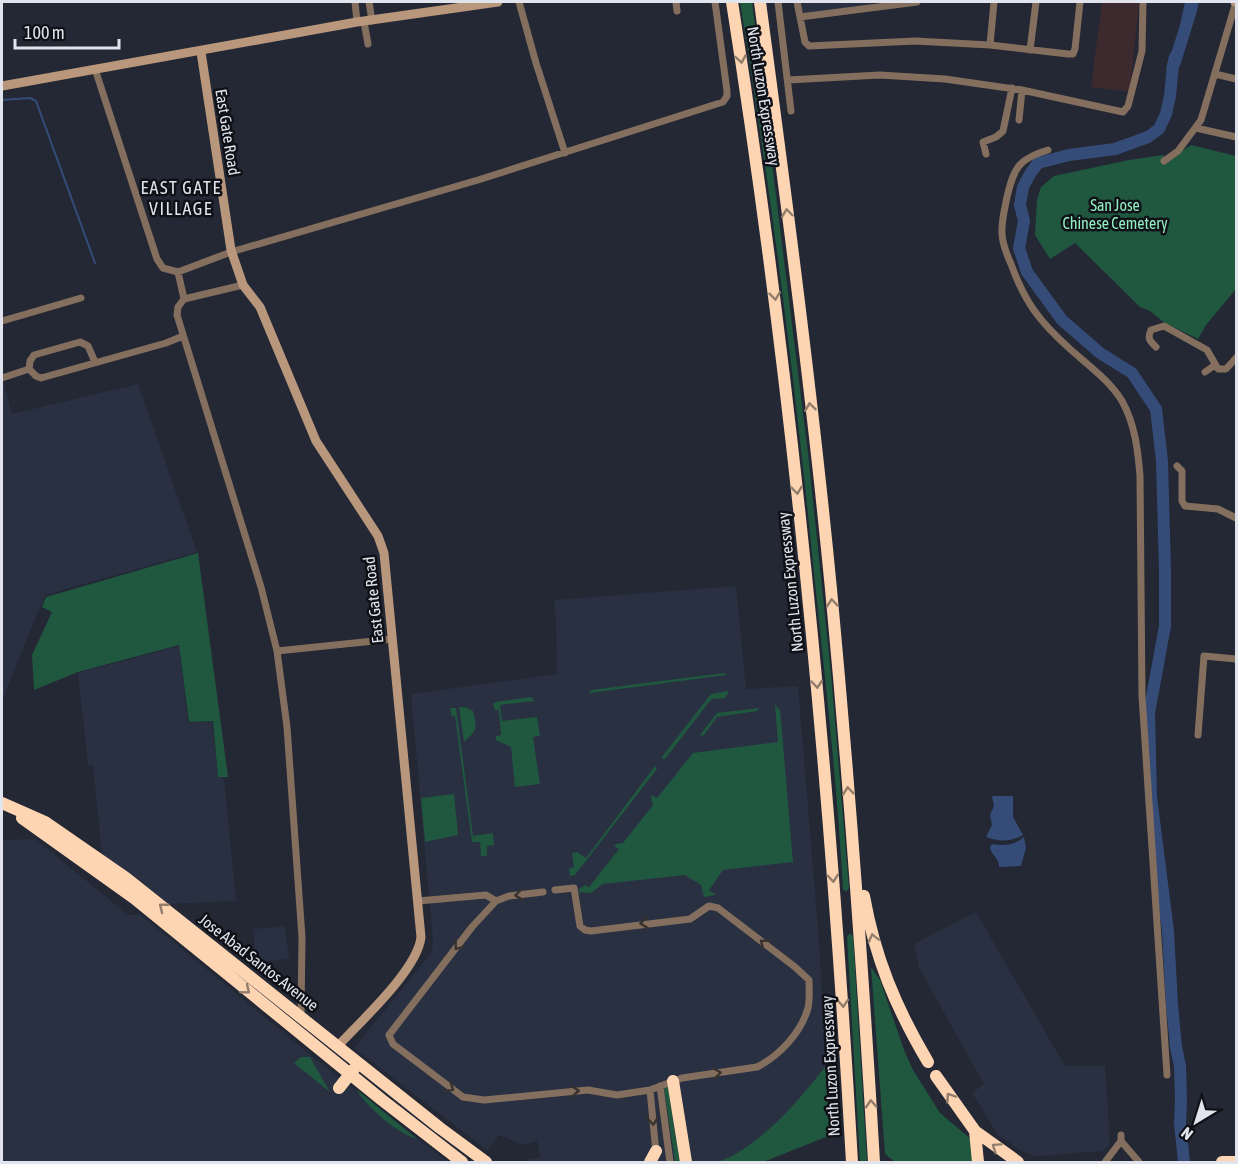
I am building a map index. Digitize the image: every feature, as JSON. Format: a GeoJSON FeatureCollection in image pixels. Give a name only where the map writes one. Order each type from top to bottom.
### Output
{"type":"FeatureCollection","features":[{"type":"Feature","properties":{"kind":"highway","name":"North Luzon Expressway"},"geometry":{"type":"LineString","coordinates":[[732,2],[768,238],[808,591],[841,977],[852,1162]]}},
{"type":"Feature","properties":{"kind":"highway","name":"North Luzon Expressway"},"geometry":{"type":"LineString","coordinates":[[760,2],[795,272],[831,587],[853,836],[874,1162]]}},
{"type":"Feature","properties":{"kind":"highway","name":"Jose Abad Santos Avenue"},"geometry":{"type":"LineString","coordinates":[[2,803],[111,874],[204,948],[424,1134],[462,1162]]}},
{"type":"Feature","properties":{"kind":"highway"},"geometry":{"type":"LineString","coordinates":[[853,836],[866,908],[878,957],[904,1023],[928,1062]]}},
{"type":"Feature","properties":{"kind":"highway","name":"Jose Abad Santos Avenue"},"geometry":{"type":"LineString","coordinates":[[204,948],[301,1016],[440,1128],[486,1162]]}},
{"type":"Feature","properties":{"kind":"highway"},"geometry":{"type":"LineString","coordinates":[[261,987],[352,1071],[416,1118],[440,1128]]}},
{"type":"Feature","properties":{"kind":"highway"},"geometry":{"type":"LineString","coordinates":[[339,1088],[352,1071]]}},
{"type":"Feature","properties":{"kind":"highway"},"geometry":{"type":"LineString","coordinates":[[936,1076],[975,1131],[1018,1162]]}},
{"type":"Feature","properties":{"kind":"highway"},"geometry":{"type":"LineString","coordinates":[[673,1081],[686,1162]]}},
{"type":"Feature","properties":{"kind":"highway"},"geometry":{"type":"LineString","coordinates":[[975,1131],[978,1162]]}},
{"type":"Feature","properties":{"kind":"highway"},"geometry":{"type":"LineString","coordinates":[[1222,1162],[1236,1162]]}},
{"type":"Feature","properties":{"kind":"street"},"geometry":{"type":"LineString","coordinates":[[356,2],[364,22],[368,44]]}},
{"type":"Feature","properties":{"kind":"street"},"geometry":{"type":"LineString","coordinates":[[364,22],[369,2]]}},
{"type":"Feature","properties":{"kind":"street"},"geometry":{"type":"LineString","coordinates":[[2,86],[364,22],[402,20],[498,2]]}},
{"type":"Feature","properties":{"kind":"street"},"geometry":{"type":"LineString","coordinates":[[519,2],[565,153]]}},
{"type":"Feature","properties":{"kind":"street"},"geometry":{"type":"LineString","coordinates":[[676,2],[677,11]]}},
{"type":"Feature","properties":{"kind":"street"},"geometry":{"type":"LineString","coordinates":[[95,69],[157,259],[163,268],[178,272],[231,252],[565,153],[724,101],[727,91],[715,2]]}},
{"type":"Feature","properties":{"kind":"street"},"geometry":{"type":"LineString","coordinates":[[778,2],[791,111]]}},
{"type":"Feature","properties":{"kind":"street"},"geometry":{"type":"LineString","coordinates":[[797,2],[805,42],[809,46],[915,41],[990,45],[1073,54],[1076,49],[1080,2]]}},
{"type":"Feature","properties":{"kind":"street"},"geometry":{"type":"LineString","coordinates":[[800,17],[917,2]]}},
{"type":"Feature","properties":{"kind":"street"},"geometry":{"type":"LineString","coordinates":[[990,45],[994,2]]}},
{"type":"Feature","properties":{"kind":"street"},"geometry":{"type":"LineString","coordinates":[[1030,50],[1036,2]]}},
{"type":"Feature","properties":{"kind":"street"},"geometry":{"type":"LineString","coordinates":[[788,80],[900,75],[945,79],[1012,88],[1123,112],[1128,106],[1142,51],[1143,2]]}},
{"type":"Feature","properties":{"kind":"street"},"geometry":{"type":"LineString","coordinates":[[1164,161],[1178,152],[1201,120],[1236,2]]}},
{"type":"Feature","properties":{"kind":"street","name":"East Gate Road"},"geometry":{"type":"LineString","coordinates":[[201,52],[231,252],[243,285],[260,307],[316,441],[382,545],[421,937],[420,947],[412,964],[338,1046]]}},
{"type":"Feature","properties":{"kind":"street"},"geometry":{"type":"LineString","coordinates":[[1215,74],[1236,79]]}},
{"type":"Feature","properties":{"kind":"street"},"geometry":{"type":"LineString","coordinates":[[986,154],[983,142],[1001,134],[1006,126],[1012,88]]}},
{"type":"Feature","properties":{"kind":"street"},"geometry":{"type":"LineString","coordinates":[[1019,120],[1022,90]]}},
{"type":"Feature","properties":{"kind":"street"},"geometry":{"type":"LineString","coordinates":[[1196,128],[1236,137]]}},
{"type":"Feature","properties":{"kind":"street"},"geometry":{"type":"LineString","coordinates":[[1048,150],[1030,155],[1019,164],[1012,177],[1001,230],[1003,244],[1020,290],[1031,308],[1054,334],[1112,387],[1122,401],[1131,421],[1137,447],[1140,476],[1142,696],[1167,1075]]}},
{"type":"Feature","properties":{"kind":"street"},"geometry":{"type":"LineString","coordinates":[[178,272],[184,299]]}},
{"type":"Feature","properties":{"kind":"street"},"geometry":{"type":"LineString","coordinates":[[243,285],[184,299],[178,307],[177,315],[258,576],[277,651],[287,728],[302,937],[301,1016]]}},
{"type":"Feature","properties":{"kind":"street"},"geometry":{"type":"LineString","coordinates":[[2,321],[81,298]]}},
{"type":"Feature","properties":{"kind":"street"},"geometry":{"type":"LineString","coordinates":[[1156,347],[1149,340],[1151,330],[1161,326],[1176,331],[1207,350],[1218,369],[1226,369],[1236,358]]}},
{"type":"Feature","properties":{"kind":"street"},"geometry":{"type":"LineString","coordinates":[[29,369],[41,378],[166,343],[183,336]]}},
{"type":"Feature","properties":{"kind":"street"},"geometry":{"type":"LineString","coordinates":[[29,369],[34,355],[80,342],[88,346],[95,362]]}},
{"type":"Feature","properties":{"kind":"street"},"geometry":{"type":"LineString","coordinates":[[1205,372],[1215,365]]}},
{"type":"Feature","properties":{"kind":"street"},"geometry":{"type":"LineString","coordinates":[[2,378],[29,369]]}},
{"type":"Feature","properties":{"kind":"street"},"geometry":{"type":"LineString","coordinates":[[1177,466],[1182,471],[1182,501],[1185,506],[1218,509],[1236,518]]}},
{"type":"Feature","properties":{"kind":"street"},"geometry":{"type":"LineString","coordinates":[[277,651],[393,639]]}},
{"type":"Feature","properties":{"kind":"street"},"geometry":{"type":"LineString","coordinates":[[1198,735],[1204,656],[1236,659]]}},
{"type":"Feature","properties":{"kind":"street"},"geometry":{"type":"LineString","coordinates":[[543,892],[509,896],[495,901],[391,1031],[390,1040],[449,1088],[471,1099],[484,1100],[588,1090],[617,1095],[650,1090],[673,1081],[757,1067],[767,1062],[784,1047],[805,1017],[808,1006],[809,980],[718,908],[710,906],[690,919],[591,931],[580,926],[574,888],[555,890]]}},
{"type":"Feature","properties":{"kind":"street"},"geometry":{"type":"LineString","coordinates":[[418,901],[486,895],[495,901]]}},
{"type":"Feature","properties":{"kind":"street"},"geometry":{"type":"LineString","coordinates":[[660,1086],[670,1162]]}},
{"type":"Feature","properties":{"kind":"street"},"geometry":{"type":"LineString","coordinates":[[650,1090],[654,1159]]}},
{"type":"Feature","properties":{"kind":"street"},"geometry":{"type":"LineString","coordinates":[[1105,1162],[1121,1138],[1139,1162]]}},
{"type":"Feature","properties":{"kind":"shaded area"},"geometry":{"type":"Polygon","coordinates":[[[800,2],[871,2],[872,5],[802,16],[800,2]]]}},
{"type":"Feature","properties":{"kind":"shaded area"},"geometry":{"type":"Polygon","coordinates":[[[1102,2],[1139,2],[1130,92],[1091,87],[1102,2]]]}},
{"type":"Feature","properties":{"kind":"shaded area"},"geometry":{"type":"Polygon","coordinates":[[[2,384],[4,384],[12,414],[138,384],[197,552],[45,595],[2,700],[2,384]]]}},
{"type":"Feature","properties":{"kind":"shaded area"},"geometry":{"type":"Polygon","coordinates":[[[736,586],[746,689],[798,686],[818,928],[831,1135],[763,1162],[527,1162],[528,1159],[540,1158],[537,1141],[523,1145],[499,1135],[487,1150],[354,1048],[432,952],[433,940],[411,694],[557,674],[554,600],[736,586]]]}},
{"type":"Feature","properties":{"kind":"shaded area"},"geometry":{"type":"Polygon","coordinates":[[[179,646],[188,723],[212,721],[218,777],[224,778],[236,901],[167,904],[102,854],[93,765],[88,765],[78,673],[179,646]]]}},
{"type":"Feature","properties":{"kind":"shaded area"},"geometry":{"type":"Polygon","coordinates":[[[35,839],[128,915],[141,915],[313,1057],[448,1162],[2,1162],[2,840],[35,839]]]}},
{"type":"Feature","properties":{"kind":"shaded area"},"geometry":{"type":"Polygon","coordinates":[[[976,912],[1065,1066],[1105,1066],[1110,1143],[1104,1151],[1036,1156],[1023,1152],[998,1135],[972,1093],[984,1084],[919,968],[914,944],[976,912]]]}},
{"type":"Feature","properties":{"kind":"shaded area"},"geometry":{"type":"Polygon","coordinates":[[[285,926],[289,959],[256,962],[253,929],[285,926]]]}},
{"type":"Feature","properties":{"kind":"green space"},"geometry":{"type":"Polygon","coordinates":[[[740,2],[752,2],[808,453],[831,674],[849,888],[846,892],[843,889],[830,731],[790,358],[772,215],[740,2]]]}},
{"type":"Feature","properties":{"kind":"green space","name":"San Jose Chinese Cemetery"},"geometry":{"type":"Polygon","coordinates":[[[1191,145],[1236,156],[1236,289],[1206,325],[1198,339],[1165,323],[1150,311],[1140,307],[1075,243],[1050,259],[1035,235],[1037,200],[1041,187],[1054,176],[1163,155],[1167,161],[1191,145]]]}},
{"type":"Feature","properties":{"kind":"green space"},"geometry":{"type":"Polygon","coordinates":[[[198,553],[228,777],[218,777],[213,721],[189,722],[179,645],[78,672],[34,690],[32,655],[52,612],[42,607],[46,597],[198,553]]]}},
{"type":"Feature","properties":{"kind":"green space"},"geometry":{"type":"Polygon","coordinates":[[[724,673],[727,675],[589,693],[591,690],[724,673]]]}},
{"type":"Feature","properties":{"kind":"green space"},"geometry":{"type":"Polygon","coordinates":[[[729,691],[725,698],[712,699],[665,759],[661,758],[711,694],[729,691]]]}},
{"type":"Feature","properties":{"kind":"green space"},"geometry":{"type":"Polygon","coordinates":[[[531,697],[535,701],[500,705],[502,721],[537,717],[540,736],[533,737],[540,784],[515,787],[511,747],[496,740],[496,736],[501,735],[499,710],[495,710],[493,704],[531,697]]]}},
{"type":"Feature","properties":{"kind":"green space"},"geometry":{"type":"Polygon","coordinates":[[[775,705],[780,710],[793,862],[723,870],[709,890],[716,895],[704,897],[701,885],[685,875],[603,884],[591,893],[581,892],[579,894],[579,889],[585,885],[589,887],[619,849],[614,846],[623,843],[653,805],[652,795],[657,798],[693,753],[778,742],[775,705]]]}},
{"type":"Feature","properties":{"kind":"green space"},"geometry":{"type":"Polygon","coordinates":[[[459,707],[473,711],[475,722],[474,731],[464,742],[459,707]]]}},
{"type":"Feature","properties":{"kind":"green space"},"geometry":{"type":"Polygon","coordinates":[[[450,708],[456,708],[473,836],[493,833],[494,845],[487,846],[487,856],[481,856],[480,842],[472,842],[455,716],[452,716],[450,708]]]}},
{"type":"Feature","properties":{"kind":"green space"},"geometry":{"type":"Polygon","coordinates":[[[759,708],[757,711],[717,717],[703,736],[700,735],[717,713],[759,708]]]}},
{"type":"Feature","properties":{"kind":"green space"},"geometry":{"type":"Polygon","coordinates":[[[655,766],[657,769],[575,875],[570,876],[569,869],[574,867],[572,853],[577,852],[586,858],[655,766]]]}},
{"type":"Feature","properties":{"kind":"green space"},"geometry":{"type":"Polygon","coordinates":[[[454,794],[458,835],[425,842],[421,798],[454,794]]]}},
{"type":"Feature","properties":{"kind":"green space"},"geometry":{"type":"Polygon","coordinates":[[[850,933],[853,936],[867,1162],[860,1162],[847,937],[850,933]]]}},
{"type":"Feature","properties":{"kind":"green space"},"geometry":{"type":"Polygon","coordinates":[[[871,967],[880,980],[913,1070],[940,1113],[972,1140],[973,1162],[895,1162],[885,1154],[871,967]]]}},
{"type":"Feature","properties":{"kind":"green space"},"geometry":{"type":"Polygon","coordinates":[[[301,1057],[310,1057],[330,1092],[294,1063],[301,1057]]]}},
{"type":"Feature","properties":{"kind":"green space"},"geometry":{"type":"Polygon","coordinates":[[[825,1067],[831,1135],[763,1162],[715,1162],[735,1154],[765,1133],[803,1094],[825,1067]]]}},
{"type":"Feature","properties":{"kind":"green space"},"geometry":{"type":"Polygon","coordinates":[[[668,1086],[676,1141],[682,1162],[675,1162],[664,1088],[668,1086]]]}},
{"type":"Feature","properties":{"kind":"green space"},"geometry":{"type":"Polygon","coordinates":[[[356,1089],[417,1139],[383,1119],[356,1089]]]}},
{"type":"Feature","properties":{"kind":"water"},"geometry":{"type":"Polygon","coordinates":[[[1185,2],[1199,2],[1180,66],[1175,71],[1166,69],[1185,2]]]}},
{"type":"Feature","properties":{"kind":"water"},"geometry":{"type":"Polygon","coordinates":[[[992,796],[1013,796],[1013,817],[1023,835],[1005,840],[986,837],[992,825],[990,815],[994,806],[992,796]]]}},
{"type":"Feature","properties":{"kind":"water"},"geometry":{"type":"Polygon","coordinates":[[[1024,837],[1026,848],[1021,866],[999,867],[990,847],[992,844],[1009,844],[1024,837]]]}},
{"type":"Feature","properties":{"kind":"waterway"},"geometry":{"type":"LineString","coordinates":[[1175,57],[1170,96],[1166,114],[1159,129],[1148,137],[1115,149],[1069,155],[1038,163],[1023,187],[1020,205],[1024,221],[1019,248],[1027,272],[1062,320],[1100,353],[1132,373],[1156,409],[1162,461],[1165,626],[1149,713],[1151,797],[1168,931],[1172,1005],[1180,1066],[1180,1123],[1184,1162]]}},
{"type":"Feature","properties":{"kind":"waterway"},"geometry":{"type":"LineString","coordinates":[[2,100],[30,98],[36,101],[95,263]]}},
{"type":"Feature","properties":{"kind":"district","name":"EAST GATE VILLAGE"},"geometry":{"type":"Point","coordinates":[181,198]}}]}
